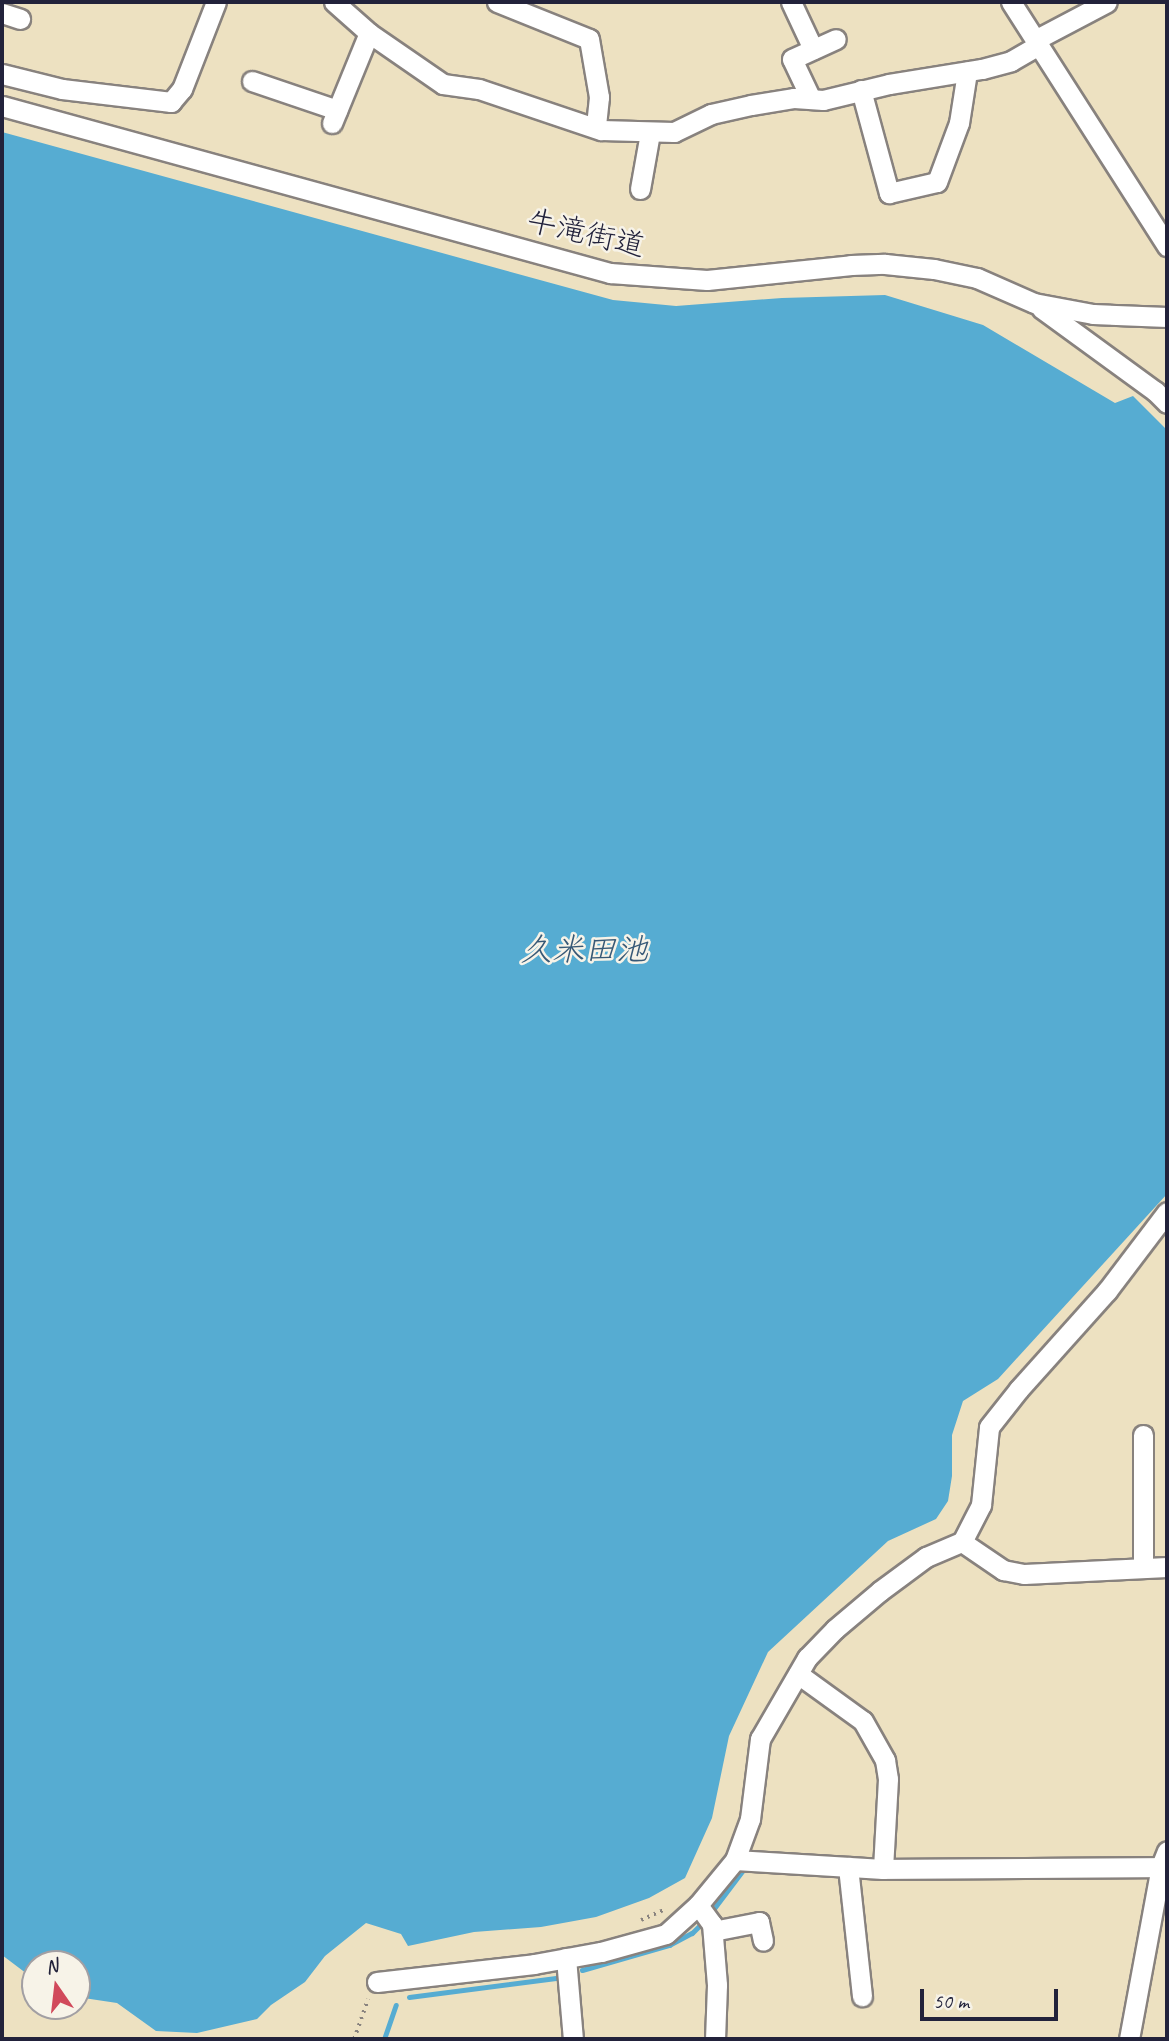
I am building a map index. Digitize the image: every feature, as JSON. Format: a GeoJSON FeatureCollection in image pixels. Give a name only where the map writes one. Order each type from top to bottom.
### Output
{"type":"FeatureCollection","features":[{"type":"Feature","properties":{"kind":"street"},"geometry":{"type":"LineString","coordinates":[[2,74],[62,89],[171,102],[182,89],[216,2]]}},
{"type":"Feature","properties":{"kind":"street"},"geometry":{"type":"LineString","coordinates":[[334,2],[369,33],[443,85],[480,89],[596,128],[650,133],[674,132],[711,114],[729,109],[794,98],[823,100],[1011,61],[1107,2]]}},
{"type":"Feature","properties":{"kind":"street"},"geometry":{"type":"LineString","coordinates":[[497,2],[549,11],[589,39],[598,97],[596,128]]}},
{"type":"Feature","properties":{"kind":"street"},"geometry":{"type":"LineString","coordinates":[[791,2],[813,50]]}},
{"type":"Feature","properties":{"kind":"street"},"geometry":{"type":"LineString","coordinates":[[1011,2],[1167,246]]}},
{"type":"Feature","properties":{"kind":"street"},"geometry":{"type":"LineString","coordinates":[[252,82],[334,116],[369,33]]}},
{"type":"Feature","properties":{"kind":"street"},"geometry":{"type":"LineString","coordinates":[[811,99],[792,59],[836,39]]}},
{"type":"Feature","properties":{"kind":"street"},"geometry":{"type":"LineString","coordinates":[[861,90],[889,193],[937,182],[959,123],[967,72]]}},
{"type":"Feature","properties":{"kind":"street","name":"牛滝街道"},"geometry":{"type":"LineString","coordinates":[[2,106],[610,273],[707,280],[850,265],[885,264],[934,269],[977,278],[1034,303],[1093,314],[1167,317]]}},
{"type":"Feature","properties":{"kind":"street"},"geometry":{"type":"LineString","coordinates":[[640,189],[650,133]]}},
{"type":"Feature","properties":{"kind":"street"},"geometry":{"type":"LineString","coordinates":[[1034,303],[1156,391],[1167,403]]}},
{"type":"Feature","properties":{"kind":"street"},"geometry":{"type":"LineString","coordinates":[[377,1982],[601,1952],[666,1934],[698,1905],[736,1860],[750,1819],[760,1739],[807,1658],[835,1629],[880,1591],[926,1557],[962,1542],[981,1505],[989,1427],[1107,1292],[1167,1212]]}},
{"type":"Feature","properties":{"kind":"street"},"geometry":{"type":"LineString","coordinates":[[1143,1435],[1143,1568]]}},
{"type":"Feature","properties":{"kind":"street"},"geometry":{"type":"LineString","coordinates":[[962,1542],[1003,1570],[1024,1574],[1167,1567]]}},
{"type":"Feature","properties":{"kind":"street"},"geometry":{"type":"LineString","coordinates":[[798,1674],[863,1721],[885,1760],[888,1779],[883,1869]]}},
{"type":"Feature","properties":{"kind":"street"},"geometry":{"type":"LineString","coordinates":[[736,1860],[883,1869],[1165,1862],[1129,2039]]}},
{"type":"Feature","properties":{"kind":"street"},"geometry":{"type":"LineString","coordinates":[[848,1867],[862,1996]]}},
{"type":"Feature","properties":{"kind":"street"},"geometry":{"type":"LineString","coordinates":[[698,1905],[712,1924],[713,1931],[717,1985],[715,2039]]}},
{"type":"Feature","properties":{"kind":"street"},"geometry":{"type":"LineString","coordinates":[[713,1931],[760,1922],[764,1941]]}},
{"type":"Feature","properties":{"kind":"street"},"geometry":{"type":"LineString","coordinates":[[566,1958],[573,2039]]}},
{"type":"Feature","properties":{"kind":"path"},"geometry":{"type":"LineString","coordinates":[[634,1923],[672,1906]]}},
{"type":"Feature","properties":{"kind":"water","name":"久米田池"},"geometry":{"type":"Polygon","coordinates":[[[2,132],[613,300],[676,306],[782,298],[885,295],[983,325],[1115,403],[1133,396],[1167,430],[1167,1194],[998,1379],[963,1401],[952,1435],[952,1476],[948,1501],[936,1519],[888,1541],[768,1652],[729,1736],[712,1818],[685,1878],[649,1898],[596,1917],[541,1927],[474,1932],[408,1946],[401,1934],[366,1923],[325,1956],[305,1982],[271,2005],[257,2019],[197,2033],[156,2031],[117,2003],[91,1999],[91,1950],[21,1950],[21,1969],[2,1955],[2,132]]]}},
{"type":"Feature","properties":{"kind":"waterway"},"geometry":{"type":"LineString","coordinates":[[712,1911],[743,1870]]}},
{"type":"Feature","properties":{"kind":"waterway"},"geometry":{"type":"LineString","coordinates":[[582,1970],[669,1945],[692,1933],[704,1921]]}},
{"type":"Feature","properties":{"kind":"waterway"},"geometry":{"type":"LineString","coordinates":[[409,1997],[556,1978]]}},
{"type":"Feature","properties":{"kind":"waterway"},"geometry":{"type":"LineString","coordinates":[[384,2039],[396,2005]]}}]}
